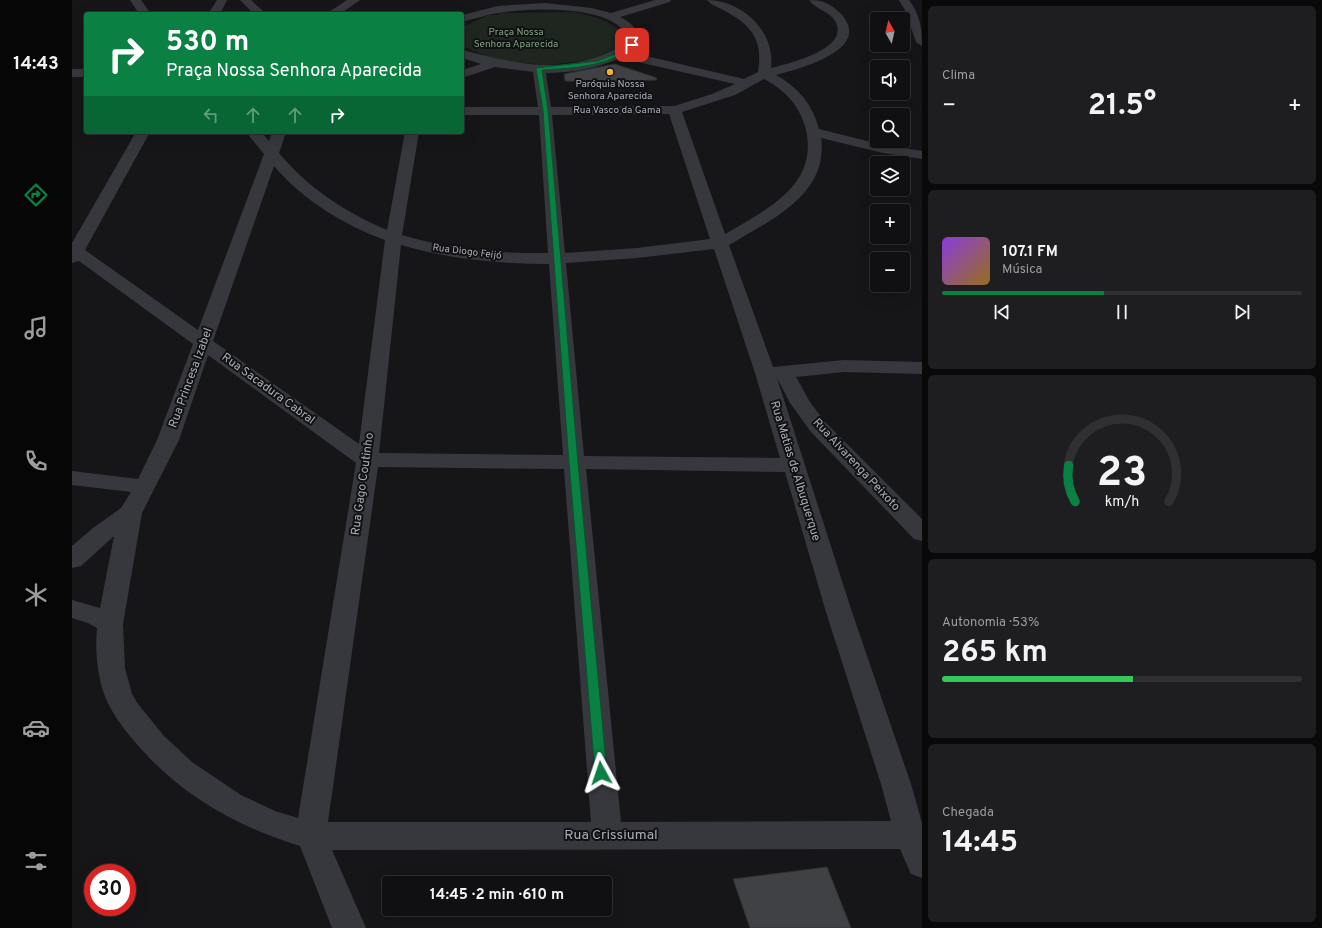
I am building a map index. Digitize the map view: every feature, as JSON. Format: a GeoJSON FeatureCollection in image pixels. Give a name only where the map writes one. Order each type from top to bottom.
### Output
{"type":"FeatureCollection","features":[{"type":"Feature","properties":{"kind":"street"},"geometry":{"type":"LineString","coordinates":[[135,0],[144,12]]}},
{"type":"Feature","properties":{"kind":"street"},"geometry":{"type":"LineString","coordinates":[[215,12],[222,0]]}},
{"type":"Feature","properties":{"kind":"street"},"geometry":{"type":"LineString","coordinates":[[246,0],[258,12]]}},
{"type":"Feature","properties":{"kind":"street"},"geometry":{"type":"LineString","coordinates":[[335,12],[355,0]]}},
{"type":"Feature","properties":{"kind":"street"},"geometry":{"type":"LineString","coordinates":[[606,15],[650,0]]}},
{"type":"Feature","properties":{"kind":"street"},"geometry":{"type":"LineString","coordinates":[[606,15],[666,0]]}},
{"type":"Feature","properties":{"kind":"street"},"geometry":{"type":"LineString","coordinates":[[712,0],[738,13],[756,29],[763,40],[766,52],[767,63],[764,74],[784,85],[798,98],[806,111],[813,132],[814,149],[812,168],[804,184],[774,212],[720,243]]}},
{"type":"Feature","properties":{"kind":"street","name":"Rua Vasco da Gama"},"geometry":{"type":"LineString","coordinates":[[464,111],[674,110],[712,99],[747,84],[764,74],[791,68],[814,59],[832,48],[843,34],[843,28],[840,21],[814,0]]}},
{"type":"Feature","properties":{"kind":"street"},"geometry":{"type":"LineString","coordinates":[[904,0],[911,10],[922,42]]}},
{"type":"Feature","properties":{"kind":"street"},"geometry":{"type":"LineString","coordinates":[[464,18],[487,5],[548,6],[583,10],[606,15],[626,25],[633,34],[632,45],[620,54],[599,62],[571,67],[539,68],[491,64],[464,55]]}},
{"type":"Feature","properties":{"kind":"street"},"geometry":{"type":"LineString","coordinates":[[620,54],[747,84]]}},
{"type":"Feature","properties":{"kind":"street"},"geometry":{"type":"LineString","coordinates":[[464,73],[491,64]]}},
{"type":"Feature","properties":{"kind":"street"},"geometry":{"type":"LineString","coordinates":[[539,68],[545,110],[607,835]]}},
{"type":"Feature","properties":{"kind":"street"},"geometry":{"type":"LineString","coordinates":[[72,73],[84,73]]}},
{"type":"Feature","properties":{"kind":"street","name":"Rua Matias de Albuquerque"},"geometry":{"type":"LineString","coordinates":[[674,110],[720,243],[775,373],[793,465],[896,784],[910,835],[922,864]]}},
{"type":"Feature","properties":{"kind":"street"},"geometry":{"type":"LineString","coordinates":[[813,132],[883,150],[922,155]]}},
{"type":"Feature","properties":{"kind":"street"},"geometry":{"type":"LineString","coordinates":[[73,252],[142,134]]}},
{"type":"Feature","properties":{"kind":"street","name":"Rua Diogo Feijó"},"geometry":{"type":"LineString","coordinates":[[257,134],[276,143],[287,172],[327,204],[393,238],[428,248],[461,253],[558,260],[600,258],[720,243]]}},
{"type":"Feature","properties":{"kind":"street","name":"Rua Gago Coutinho"},"geometry":{"type":"LineString","coordinates":[[311,836],[367,460],[393,238],[412,134]]}},
{"type":"Feature","properties":{"kind":"street","name":"Rua Princesa Izabel"},"geometry":{"type":"LineString","coordinates":[[276,143],[168,440],[145,488],[130,513],[108,643],[112,671],[119,695],[130,715],[152,743],[192,780],[225,801],[265,821],[311,836]]}},
{"type":"Feature","properties":{"kind":"street","name":"Rua Sacadura Cabral"},"geometry":{"type":"LineString","coordinates":[[73,252],[204,342],[367,460]]}},
{"type":"Feature","properties":{"kind":"street"},"geometry":{"type":"LineString","coordinates":[[775,373],[844,366],[922,368]]}},
{"type":"Feature","properties":{"kind":"street","name":"Rua Alvarenga Peixoto"},"geometry":{"type":"LineString","coordinates":[[775,373],[818,427],[922,533]]}},
{"type":"Feature","properties":{"kind":"street"},"geometry":{"type":"LineString","coordinates":[[367,460],[793,465]]}},
{"type":"Feature","properties":{"kind":"street"},"geometry":{"type":"LineString","coordinates":[[72,478],[145,488]]}},
{"type":"Feature","properties":{"kind":"street"},"geometry":{"type":"LineString","coordinates":[[72,560],[101,534],[130,513]]}},
{"type":"Feature","properties":{"kind":"street"},"geometry":{"type":"LineString","coordinates":[[72,609],[97,616],[110,624]]}},
{"type":"Feature","properties":{"kind":"street","name":"Rua Crissiumal"},"geometry":{"type":"LineString","coordinates":[[311,836],[910,835]]}},
{"type":"Feature","properties":{"kind":"street"},"geometry":{"type":"LineString","coordinates":[[311,836],[349,928]]}},
{"type":"Feature","properties":{"kind":"green space","name":"Praça Nossa Senhora Aparecida"},"geometry":{"type":"Polygon","coordinates":[[[574,12],[600,19],[613,25],[624,34],[616,48],[589,60],[547,65],[499,61],[464,47],[464,26],[488,15],[499,15],[499,13],[574,12]]]}},
{"type":"Feature","properties":{"kind":"building","name":"Paróquia Nossa Senhora Aparecida"},"geometry":{"type":"Polygon","coordinates":[[[615,64],[657,78],[656,80],[608,82],[565,81],[564,74],[615,64]]]}},
{"type":"Feature","properties":{"kind":"building"},"geometry":{"type":"Polygon","coordinates":[[[827,867],[851,928],[750,928],[733,879],[827,867]]]}},
{"type":"Feature","properties":{"kind":"place","name":"Paróquia Nossa Senhora Aparecida"},"geometry":{"type":"Point","coordinates":[610,72]}},
{"type":"Feature","properties":{"kind":"route"},"geometry":{"type":"LineString","coordinates":[[601,773],[549,155],[539,68],[571,67],[599,62],[620,54],[632,45]]}}]}
